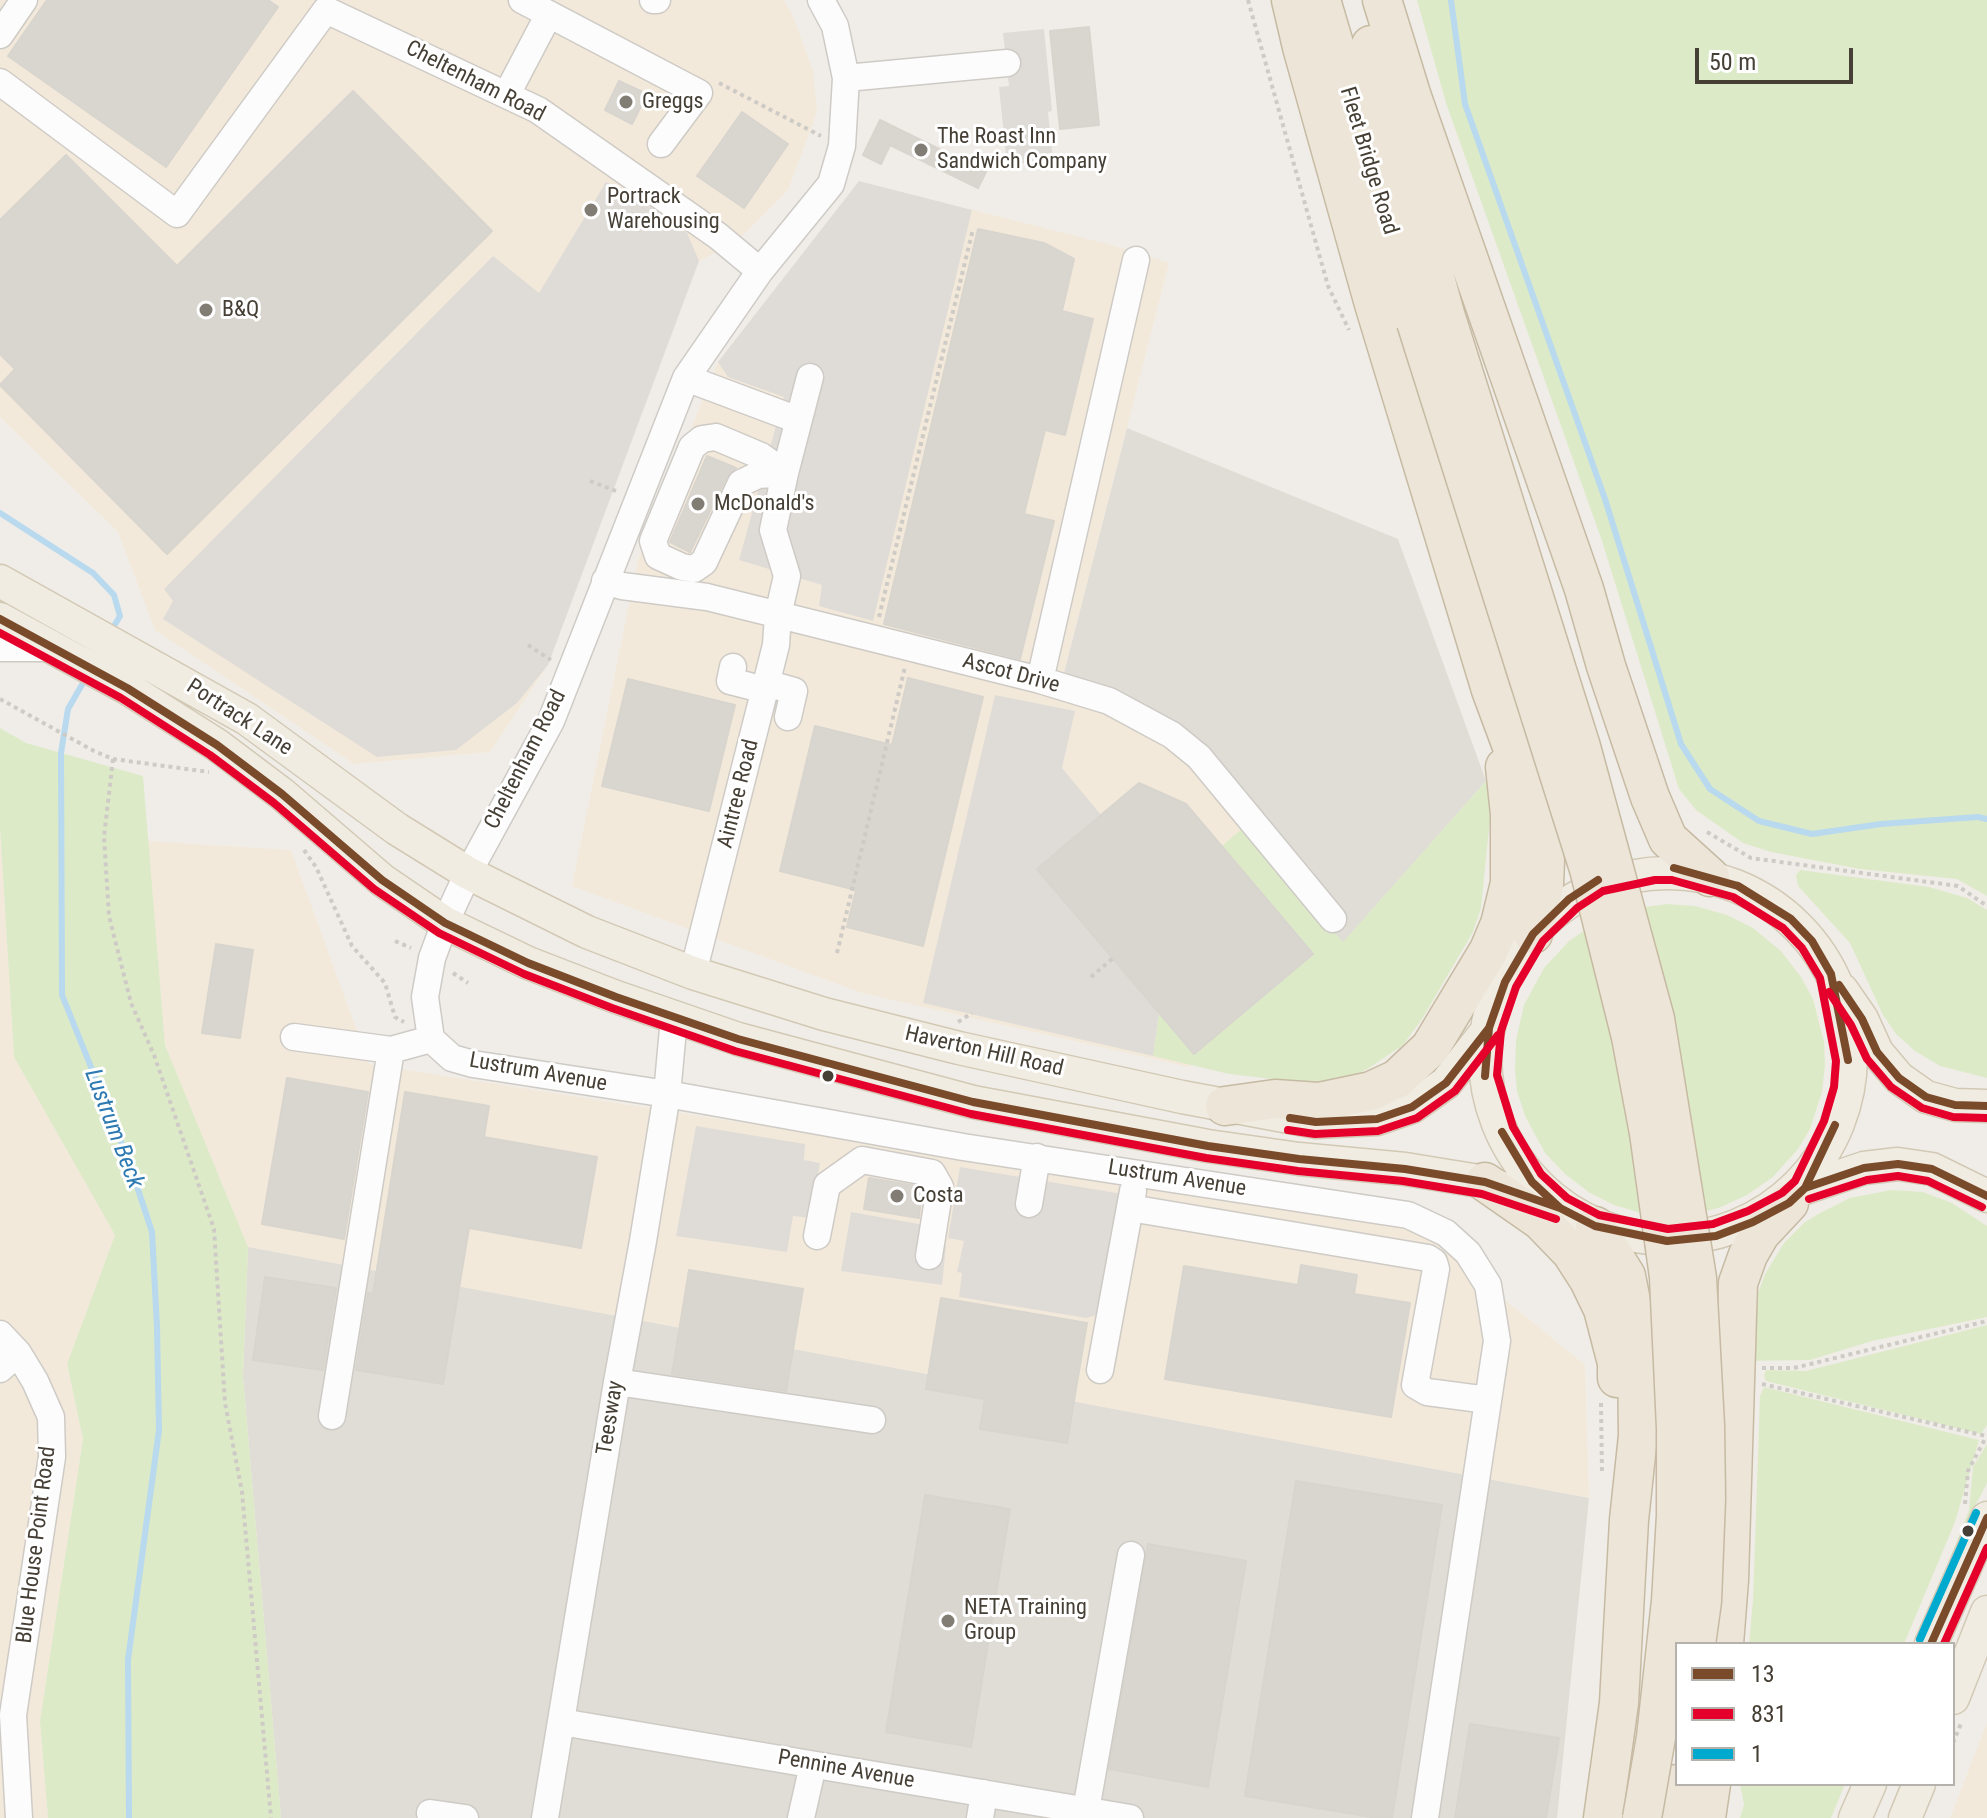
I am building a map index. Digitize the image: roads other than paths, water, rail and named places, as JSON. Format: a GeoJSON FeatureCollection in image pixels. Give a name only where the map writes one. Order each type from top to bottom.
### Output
{"type":"FeatureCollection","features":[{"type":"Feature","properties":{"kind":"highway"},"geometry":{"type":"LineString","coordinates":[[1291,0],[1374,304],[1491,690],[1540,822],[1545,861],[1544,885],[1533,934]]}},
{"type":"Feature","properties":{"kind":"highway","name":"Fleet Bridge Road"},"geometry":{"type":"LineString","coordinates":[[1321,0],[1430,318]]}},
{"type":"Feature","properties":{"kind":"highway","name":"Fleet Bridge Road"},"geometry":{"type":"LineString","coordinates":[[1359,0],[1396,144],[1430,318]]}},
{"type":"Feature","properties":{"kind":"highway"},"geometry":{"type":"LineString","coordinates":[[1382,0],[1417,111],[1584,589],[1606,666],[1660,824],[1668,839],[1710,877]]}},
{"type":"Feature","properties":{"kind":"highway"},"geometry":{"type":"LineString","coordinates":[[1430,318],[1581,747],[1655,1019],[1697,1278],[1706,1499],[1702,1601],[1696,1642]]}},
{"type":"Feature","properties":{"kind":"highway"},"geometry":{"type":"LineString","coordinates":[[1430,318],[1589,869],[1631,1037],[1649,1133],[1669,1277],[1676,1472],[1671,1601],[1656,1737],[1642,1818]]}},
{"type":"Feature","properties":{"kind":"highway"},"geometry":{"type":"LineString","coordinates":[[1225,1106],[1275,1099],[1319,1102],[1371,1091],[1397,1079],[1430,1048],[1489,950],[1500,924],[1510,883],[1508,786],[1491,690]]}},
{"type":"Feature","properties":{"kind":"highway"},"geometry":{"type":"LineString","coordinates":[[1485,1182],[1541,1221],[1571,1252],[1603,1309],[1617,1363],[1620,1435],[1629,1520]]}},
{"type":"Feature","properties":{"kind":"highway"},"geometry":{"type":"LineString","coordinates":[[1724,1642],[1730,1565],[1738,1283],[1760,1234],[1797,1196]]}},
{"type":"Feature","properties":{"kind":"highway"},"geometry":{"type":"LineString","coordinates":[[1595,1226],[1626,1276],[1634,1317],[1638,1436],[1629,1520],[1626,1605],[1603,1818]]}},
{"type":"Feature","properties":{"kind":"highway"},"geometry":{"type":"LineString","coordinates":[[1671,1818],[1677,1786]]}},
{"type":"Feature","properties":{"kind":"highway"},"geometry":{"type":"LineString","coordinates":[[1706,1818],[1711,1786]]}},
{"type":"Feature","properties":{"kind":"main road","name":"Portrack Lane"},"geometry":{"type":"LineString","coordinates":[[0,581],[247,719],[397,829],[468,873]]}},
{"type":"Feature","properties":{"kind":"main road","name":"Portrack Lane"},"geometry":{"type":"LineString","coordinates":[[0,619],[127,688],[217,745],[282,794],[382,880],[445,923]]}},
{"type":"Feature","properties":{"kind":"main road"},"geometry":{"type":"LineString","coordinates":[[1560,1208],[1532,1182],[1502,1132],[1485,1076],[1489,1028],[1505,982],[1533,934],[1569,899],[1598,880],[1654,868],[1674,868],[1738,886],[1791,919],[1812,941],[1862,1019],[1877,1052],[1899,1078],[1926,1097],[1955,1105],[1987,1106]]}},
{"type":"Feature","properties":{"kind":"main road","name":"Haverton Hill Road"},"geometry":{"type":"LineString","coordinates":[[468,873],[587,932],[693,973],[824,1014],[959,1048],[1225,1106],[1316,1122],[1377,1119],[1412,1107],[1446,1083],[1489,1028]]}},
{"type":"Feature","properties":{"kind":"main road"},"geometry":{"type":"LineString","coordinates":[[445,923],[528,963],[674,1018],[803,1058],[973,1102],[1208,1146],[1405,1169],[1485,1182],[1560,1208],[1595,1226],[1667,1241],[1716,1236],[1753,1222],[1797,1196],[1864,1168],[1898,1164],[1932,1169],[1987,1196]]}},
{"type":"Feature","properties":{"kind":"main road"},"geometry":{"type":"LineString","coordinates":[[1797,1196],[1835,1125],[1846,1089],[1848,1060],[1831,974]]}},
{"type":"Feature","properties":{"kind":"main road"},"geometry":{"type":"LineString","coordinates":[[1932,1642],[1987,1518]]}},
{"type":"Feature","properties":{"kind":"main road"},"geometry":{"type":"LineString","coordinates":[[1955,1693],[1987,1612]]}},
{"type":"Feature","properties":{"kind":"main road"},"geometry":{"type":"LineString","coordinates":[[1855,1818],[1869,1786]]}},
{"type":"Feature","properties":{"kind":"main road"},"geometry":{"type":"LineString","coordinates":[[1905,1818],[1918,1786]]}},
{"type":"Feature","properties":{"kind":"street"},"geometry":{"type":"LineString","coordinates":[[0,35],[24,0]]}},
{"type":"Feature","properties":{"kind":"street"},"geometry":{"type":"LineString","coordinates":[[522,0],[699,93],[661,144]]}},
{"type":"Feature","properties":{"kind":"street"},"geometry":{"type":"LineString","coordinates":[[760,271],[831,184],[842,146],[846,78],[835,26],[821,0]]}},
{"type":"Feature","properties":{"kind":"street","name":"Cheltenham Road"},"geometry":{"type":"LineString","coordinates":[[0,82],[177,214],[326,10],[538,110],[718,236],[760,271],[686,378],[551,721],[468,873],[445,923]]}},
{"type":"Feature","properties":{"kind":"street"},"geometry":{"type":"LineString","coordinates":[[507,94],[549,14]]}},
{"type":"Feature","properties":{"kind":"street"},"geometry":{"type":"LineString","coordinates":[[846,78],[1007,63]]}},
{"type":"Feature","properties":{"kind":"street"},"geometry":{"type":"LineString","coordinates":[[1040,680],[1136,260]]}},
{"type":"Feature","properties":{"kind":"street","name":"Aintree Road"},"geometry":{"type":"LineString","coordinates":[[693,973],[776,645],[778,615],[787,576],[773,530],[810,377]]}},
{"type":"Feature","properties":{"kind":"street"},"geometry":{"type":"LineString","coordinates":[[686,378],[798,420]]}},
{"type":"Feature","properties":{"kind":"street"},"geometry":{"type":"LineString","coordinates":[[716,437],[761,456],[785,473],[758,475],[741,483],[704,562],[694,569],[658,556],[653,541],[692,447],[702,439],[716,437]]}},
{"type":"Feature","properties":{"kind":"street","name":"Ascot Drive"},"geometry":{"type":"LineString","coordinates":[[605,581],[707,597],[1040,680],[1109,701],[1139,715],[1199,757],[1333,919]]}},
{"type":"Feature","properties":{"kind":"street","name":"Portrack Lane"},"geometry":{"type":"LineString","coordinates":[[0,648],[60,652]]}},
{"type":"Feature","properties":{"kind":"street"},"geometry":{"type":"LineString","coordinates":[[733,667],[730,681],[794,691],[788,717]]}},
{"type":"Feature","properties":{"kind":"street"},"geometry":{"type":"LineString","coordinates":[[294,1037],[391,1050],[431,1039],[425,997],[432,958],[445,923]]}},
{"type":"Feature","properties":{"kind":"street","name":"Teesway"},"geometry":{"type":"LineString","coordinates":[[545,1818],[667,1094],[674,1018]]}},
{"type":"Feature","properties":{"kind":"street","name":"Lustrum Avenue"},"geometry":{"type":"LineString","coordinates":[[431,1039],[452,1058],[473,1064],[1408,1215],[1446,1233],[1468,1253],[1488,1285],[1497,1341],[1425,1818]]}},
{"type":"Feature","properties":{"kind":"street"},"geometry":{"type":"LineString","coordinates":[[332,1416],[391,1050]]}},
{"type":"Feature","properties":{"kind":"street"},"geometry":{"type":"LineString","coordinates":[[1029,1204],[1037,1157]]}},
{"type":"Feature","properties":{"kind":"street"},"geometry":{"type":"LineString","coordinates":[[817,1236],[827,1185],[862,1160],[932,1173],[940,1187],[929,1256]]}},
{"type":"Feature","properties":{"kind":"street"},"geometry":{"type":"LineString","coordinates":[[1100,1370],[1137,1172]]}},
{"type":"Feature","properties":{"kind":"street"},"geometry":{"type":"LineString","coordinates":[[1130,1208],[1428,1258],[1434,1262],[1436,1269],[1415,1385],[1427,1392],[1488,1400]]}},
{"type":"Feature","properties":{"kind":"street","name":"Blue House Point Road"},"geometry":{"type":"LineString","coordinates":[[0,1334],[9,1361],[35,1381],[51,1417],[52,1457],[13,1715],[19,1818]]}},
{"type":"Feature","properties":{"kind":"street"},"geometry":{"type":"LineString","coordinates":[[617,1382],[872,1420]]}},
{"type":"Feature","properties":{"kind":"street"},"geometry":{"type":"LineString","coordinates":[[1086,1810],[1131,1555]]}},
{"type":"Feature","properties":{"kind":"street","name":"Pennine Avenue"},"geometry":{"type":"LineString","coordinates":[[561,1722],[813,1765],[982,1806],[1086,1810],[1130,1818]]}},
{"type":"Feature","properties":{"kind":"street"},"geometry":{"type":"LineString","coordinates":[[1586,1818],[1613,1743]]}},
{"type":"Feature","properties":{"kind":"street"},"geometry":{"type":"LineString","coordinates":[[801,1818],[813,1765]]}},
{"type":"Feature","properties":{"kind":"street"},"geometry":{"type":"LineString","coordinates":[[430,1813],[465,1818]]}},
{"type":"Feature","properties":{"kind":"waterway"},"geometry":{"type":"LineString","coordinates":[[1451,0],[1465,104],[1605,499],[1681,744],[1710,789],[1759,821],[1812,834],[1881,824],[1978,817],[1987,819]]}},
{"type":"Feature","properties":{"kind":"waterway","name":"Lustrum Beck"},"geometry":{"type":"LineString","coordinates":[[0,513],[93,573],[114,595],[120,616],[111,631]]}},
{"type":"Feature","properties":{"kind":"waterway","name":"Lustrum Beck"},"geometry":{"type":"LineString","coordinates":[[87,676],[68,709],[61,753],[62,995],[128,1159],[152,1232],[157,1327],[159,1430],[128,1660],[129,1818]]}},
{"type":"Feature","properties":{"kind":"place","name":"Greggs"},"geometry":{"type":"Point","coordinates":[626,102]}},
{"type":"Feature","properties":{"kind":"place","name":"The Roast Inn Sandwich Company"},"geometry":{"type":"Point","coordinates":[921,150]}},
{"type":"Feature","properties":{"kind":"place","name":"Portrack Warehousing"},"geometry":{"type":"Point","coordinates":[591,210]}},
{"type":"Feature","properties":{"kind":"place","name":"B&Q"},"geometry":{"type":"Point","coordinates":[206,310]}},
{"type":"Feature","properties":{"kind":"place","name":"McDonald's"},"geometry":{"type":"Point","coordinates":[698,504]}},
{"type":"Feature","properties":{"kind":"place","name":"Costa"},"geometry":{"type":"Point","coordinates":[897,1196]}},
{"type":"Feature","properties":{"kind":"place","name":"NETA Training Group"},"geometry":{"type":"Point","coordinates":[948,1621]}}]}
